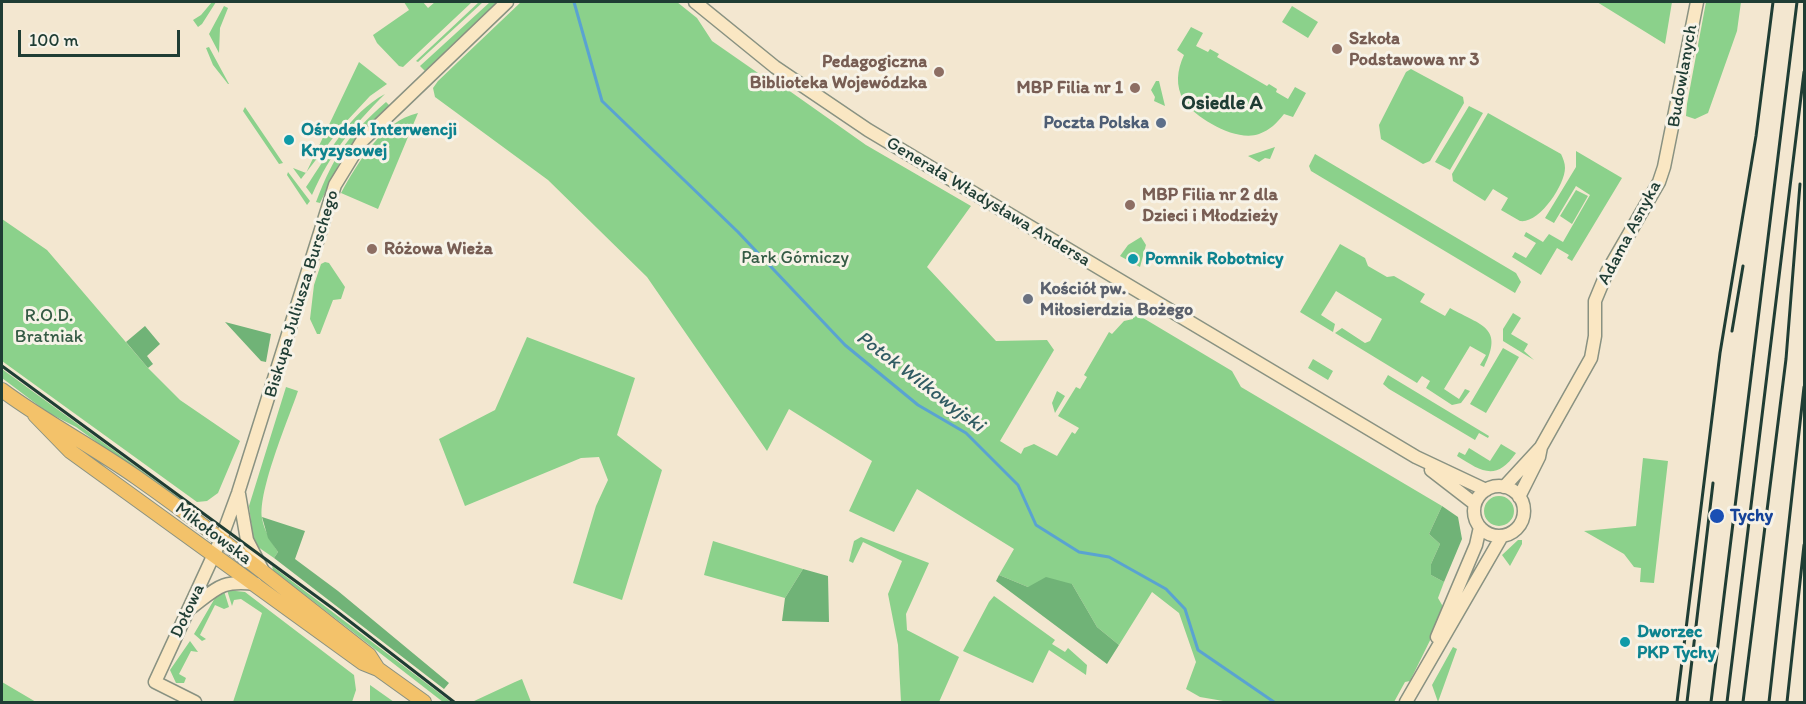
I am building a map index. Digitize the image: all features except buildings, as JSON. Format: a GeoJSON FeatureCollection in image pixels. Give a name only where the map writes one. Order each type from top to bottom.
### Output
{"type":"FeatureCollection","features":[{"type":"Feature","properties":{"kind":"main road","name":"Mikołowska"},"geometry":{"type":"LineString","coordinates":[[2,390],[35,415],[106,456],[221,539],[260,578]]}},
{"type":"Feature","properties":{"kind":"main road","name":"Mikołowska"},"geometry":{"type":"LineString","coordinates":[[35,415],[70,451],[214,554],[260,578],[369,655],[378,669],[424,702]]}},
{"type":"Feature","properties":{"kind":"street","name":"Biskupa Juliusza Burschego"},"geometry":{"type":"LineString","coordinates":[[221,539],[238,493],[329,200],[342,170],[372,130],[507,2]]}},
{"type":"Feature","properties":{"kind":"street","name":"Generała Władysława Andersa"},"geometry":{"type":"LineString","coordinates":[[695,2],[776,67],[868,130],[1416,457],[1486,490]]}},
{"type":"Feature","properties":{"kind":"street","name":"Budowlanych"},"geometry":{"type":"LineString","coordinates":[[1669,150],[1696,2]]}},
{"type":"Feature","properties":{"kind":"street","name":"Adama Asnyka"},"geometry":{"type":"LineString","coordinates":[[1504,487],[1541,447],[1587,366],[1595,336],[1595,301],[1659,182],[1669,150]]}},
{"type":"Feature","properties":{"kind":"street","name":"Adama Asnyka"},"geometry":{"type":"LineString","coordinates":[[1519,497],[1539,457],[1541,447]]}},
{"type":"Feature","properties":{"kind":"street","name":"Generała Władysława Andersa"},"geometry":{"type":"LineString","coordinates":[[1416,457],[1475,504]]}},
{"type":"Feature","properties":{"kind":"street"},"geometry":{"type":"LineString","coordinates":[[1434,650],[1441,645],[1502,536],[1518,527],[1524,510],[1519,497],[1504,487],[1486,490],[1475,504],[1476,520],[1480,527],[1486,532],[1502,536]]}},
{"type":"Feature","properties":{"kind":"street"},"geometry":{"type":"LineString","coordinates":[[189,609],[222,584],[260,578],[247,540],[238,493]]}},
{"type":"Feature","properties":{"kind":"street"},"geometry":{"type":"LineString","coordinates":[[1406,702],[1434,650],[1435,642],[1476,545],[1480,527]]}},
{"type":"Feature","properties":{"kind":"street","name":"Dołowa"},"geometry":{"type":"LineString","coordinates":[[195,702],[155,682],[221,539]]}},
{"type":"Feature","properties":{"kind":"green space"},"geometry":{"type":"Polygon","coordinates":[[[212,2],[216,2],[198,27],[193,20],[201,15],[212,2]]]}},
{"type":"Feature","properties":{"kind":"green space"},"geometry":{"type":"Polygon","coordinates":[[[404,2],[423,2],[428,8],[435,2],[472,2],[403,67],[399,66],[377,43],[373,35],[409,10],[404,2]]]}},
{"type":"Feature","properties":{"kind":"green space"},"geometry":{"type":"Polygon","coordinates":[[[479,2],[483,2],[418,62],[416,61],[479,2]]]}},
{"type":"Feature","properties":{"kind":"green space"},"geometry":{"type":"Polygon","coordinates":[[[490,2],[498,2],[425,71],[420,66],[490,2]]]}},
{"type":"Feature","properties":{"kind":"green space","name":"Park Górniczy"},"geometry":{"type":"Polygon","coordinates":[[[521,2],[677,2],[697,18],[712,41],[758,73],[774,80],[866,145],[971,206],[927,267],[996,341],[1047,340],[1054,350],[1000,441],[1021,454],[1024,448],[1034,444],[1057,456],[1072,432],[1075,434],[1079,428],[1058,416],[1076,387],[1080,389],[1087,377],[1084,375],[1109,332],[1112,334],[1124,321],[1133,319],[1133,312],[1232,371],[1241,387],[1442,506],[1429,534],[1440,544],[1431,564],[1431,575],[1444,582],[1438,598],[1445,610],[1410,681],[1405,682],[1394,702],[1229,702],[1200,697],[1186,689],[1196,662],[1179,613],[1152,592],[1119,645],[1097,627],[1072,584],[1028,587],[999,575],[1014,549],[917,489],[894,532],[849,511],[872,461],[789,409],[767,451],[647,277],[548,180],[435,97],[433,88],[438,81],[521,2]]]}},
{"type":"Feature","properties":{"kind":"green space"},"geometry":{"type":"Polygon","coordinates":[[[1597,2],[1672,2],[1665,44],[1597,2]]]}},
{"type":"Feature","properties":{"kind":"green space"},"geometry":{"type":"Polygon","coordinates":[[[1706,2],[1741,2],[1737,31],[1708,113],[1695,119],[1686,116],[1687,104],[1706,2]]]}},
{"type":"Feature","properties":{"kind":"green space"},"geometry":{"type":"Polygon","coordinates":[[[224,6],[228,8],[220,28],[219,53],[209,34],[224,6]]]}},
{"type":"Feature","properties":{"kind":"green space"},"geometry":{"type":"Polygon","coordinates":[[[1292,6],[1318,22],[1308,38],[1282,22],[1292,6]]]}},
{"type":"Feature","properties":{"kind":"green space"},"geometry":{"type":"Polygon","coordinates":[[[1191,27],[1203,33],[1196,46],[1219,54],[1217,57],[1267,86],[1269,84],[1277,89],[1276,92],[1288,99],[1295,87],[1306,93],[1293,117],[1284,114],[1273,126],[1250,136],[1239,135],[1218,127],[1190,108],[1179,90],[1179,72],[1184,55],[1177,50],[1191,27]]]}},
{"type":"Feature","properties":{"kind":"green space"},"geometry":{"type":"Polygon","coordinates":[[[209,47],[229,84],[213,65],[206,48],[209,47]]]}},
{"type":"Feature","properties":{"kind":"green space"},"geometry":{"type":"Polygon","coordinates":[[[359,62],[387,84],[370,96],[343,125],[307,172],[359,62]]]}},
{"type":"Feature","properties":{"kind":"green space"},"geometry":{"type":"Polygon","coordinates":[[[1411,69],[1463,97],[1464,103],[1430,161],[1423,164],[1381,139],[1379,125],[1406,72],[1411,69]]]}},
{"type":"Feature","properties":{"kind":"green space"},"geometry":{"type":"Polygon","coordinates":[[[1156,81],[1159,81],[1165,106],[1154,101],[1155,97],[1151,90],[1156,81]]]}},
{"type":"Feature","properties":{"kind":"green space"},"geometry":{"type":"Polygon","coordinates":[[[385,94],[343,141],[312,195],[306,187],[340,136],[361,112],[385,94]]]}},
{"type":"Feature","properties":{"kind":"green space"},"geometry":{"type":"Polygon","coordinates":[[[386,102],[390,106],[343,156],[320,203],[316,202],[329,171],[343,147],[386,102]]]}},
{"type":"Feature","properties":{"kind":"green space"},"geometry":{"type":"Polygon","coordinates":[[[1469,106],[1483,113],[1450,170],[1435,162],[1469,106]]]}},
{"type":"Feature","properties":{"kind":"green space"},"geometry":{"type":"Polygon","coordinates":[[[245,107],[283,163],[279,164],[245,114],[243,111],[245,107]]]}},
{"type":"Feature","properties":{"kind":"green space"},"geometry":{"type":"Polygon","coordinates":[[[418,113],[378,209],[341,193],[363,157],[382,134],[405,118],[418,113]]]}},
{"type":"Feature","properties":{"kind":"green space"},"geometry":{"type":"Polygon","coordinates":[[[1488,113],[1561,154],[1563,159],[1564,175],[1556,193],[1543,210],[1527,220],[1520,221],[1501,210],[1508,198],[1493,189],[1485,201],[1453,181],[1452,174],[1488,113]]]}},
{"type":"Feature","properties":{"kind":"green space"},"geometry":{"type":"Polygon","coordinates":[[[1275,147],[1270,159],[1265,158],[1259,162],[1248,156],[1275,147]]]}},
{"type":"Feature","properties":{"kind":"green space"},"geometry":{"type":"Polygon","coordinates":[[[1576,151],[1622,178],[1572,261],[1567,258],[1569,255],[1557,248],[1541,275],[1512,257],[1515,252],[1526,258],[1536,243],[1524,236],[1526,232],[1543,242],[1549,234],[1563,242],[1590,195],[1576,186],[1554,223],[1545,218],[1576,167],[1576,151]]]}},
{"type":"Feature","properties":{"kind":"green space"},"geometry":{"type":"Polygon","coordinates":[[[1315,154],[1516,273],[1521,282],[1515,293],[1311,171],[1309,166],[1315,154]]]}},
{"type":"Feature","properties":{"kind":"green space"},"geometry":{"type":"Polygon","coordinates":[[[293,168],[306,173],[301,179],[293,168]]]}},
{"type":"Feature","properties":{"kind":"green space"},"geometry":{"type":"Polygon","coordinates":[[[288,172],[310,201],[307,205],[287,175],[288,172]]]}},
{"type":"Feature","properties":{"kind":"green space"},"geometry":{"type":"Polygon","coordinates":[[[1576,190],[1588,196],[1572,224],[1560,216],[1576,190]]]}},
{"type":"Feature","properties":{"kind":"green space","name":"R.O.D. Bratniak"},"geometry":{"type":"Polygon","coordinates":[[[2,219],[47,250],[148,368],[180,400],[240,441],[218,493],[207,501],[197,502],[2,361],[2,219]]]}},
{"type":"Feature","properties":{"kind":"green space"},"geometry":{"type":"Polygon","coordinates":[[[1141,237],[1146,245],[1140,267],[1120,256],[1128,245],[1141,237]]]}},
{"type":"Feature","properties":{"kind":"green space"},"geometry":{"type":"Polygon","coordinates":[[[1340,244],[1365,258],[1368,266],[1387,277],[1394,276],[1425,294],[1420,302],[1445,316],[1450,308],[1486,329],[1492,343],[1484,367],[1480,365],[1486,355],[1470,346],[1444,389],[1459,399],[1465,389],[1470,391],[1461,403],[1452,405],[1426,388],[1430,381],[1422,376],[1417,383],[1335,333],[1342,328],[1365,343],[1370,341],[1382,319],[1336,291],[1321,315],[1335,324],[1333,332],[1300,312],[1340,244]]]}},
{"type":"Feature","properties":{"kind":"green space"},"geometry":{"type":"Polygon","coordinates":[[[329,263],[345,287],[341,299],[333,300],[320,334],[317,334],[310,319],[314,285],[321,264],[329,263]]]}},
{"type":"Feature","properties":{"kind":"green space"},"geometry":{"type":"Polygon","coordinates":[[[1513,313],[1521,318],[1511,334],[1528,344],[1524,351],[1534,360],[1503,341],[1503,329],[1513,313]]]}},
{"type":"Feature","properties":{"kind":"green space"},"geometry":{"type":"Polygon","coordinates":[[[225,322],[271,334],[266,362],[261,361],[225,322]]]}},
{"type":"Feature","properties":{"kind":"green space"},"geometry":{"type":"Polygon","coordinates":[[[145,326],[160,344],[147,356],[153,364],[148,368],[126,342],[145,326]]]}},
{"type":"Feature","properties":{"kind":"green space"},"geometry":{"type":"Polygon","coordinates":[[[527,337],[635,378],[617,435],[662,470],[622,600],[573,583],[596,506],[608,480],[599,457],[581,458],[465,506],[439,439],[495,410],[527,337]]]}},
{"type":"Feature","properties":{"kind":"green space"},"geometry":{"type":"Polygon","coordinates":[[[1503,348],[1519,357],[1486,413],[1470,404],[1503,348]]]}},
{"type":"Feature","properties":{"kind":"green space"},"geometry":{"type":"Polygon","coordinates":[[[1313,359],[1333,371],[1328,380],[1308,368],[1313,359]]]}},
{"type":"Feature","properties":{"kind":"green space"},"geometry":{"type":"Polygon","coordinates":[[[2,369],[189,505],[187,508],[76,427],[47,412],[2,378],[2,369]]]}},
{"type":"Feature","properties":{"kind":"green space"},"geometry":{"type":"Polygon","coordinates":[[[1388,375],[1489,436],[1488,438],[1479,433],[1475,440],[1389,389],[1383,384],[1388,375]]]}},
{"type":"Feature","properties":{"kind":"green space"},"geometry":{"type":"Polygon","coordinates":[[[286,387],[298,391],[269,474],[262,506],[264,527],[278,552],[274,558],[258,547],[253,537],[249,506],[286,387]]]}},
{"type":"Feature","properties":{"kind":"green space"},"geometry":{"type":"Polygon","coordinates":[[[1057,391],[1065,396],[1055,413],[1052,403],[1057,391]]]}},
{"type":"Feature","properties":{"kind":"green space"},"geometry":{"type":"Polygon","coordinates":[[[1501,444],[1516,453],[1502,468],[1495,471],[1481,469],[1457,456],[1459,452],[1465,455],[1469,448],[1490,461],[1501,444]]]}},
{"type":"Feature","properties":{"kind":"green space"},"geometry":{"type":"Polygon","coordinates":[[[1643,458],[1668,461],[1654,583],[1640,582],[1641,568],[1634,567],[1624,554],[1584,531],[1636,526],[1643,458]]]}},
{"type":"Feature","properties":{"kind":"green space"},"geometry":{"type":"Polygon","coordinates":[[[1499,496],[1510,500],[1514,511],[1510,522],[1499,526],[1488,522],[1484,511],[1488,500],[1499,496]]]}},
{"type":"Feature","properties":{"kind":"green space"},"geometry":{"type":"Polygon","coordinates":[[[1442,506],[1458,517],[1462,539],[1444,582],[1431,575],[1431,564],[1440,544],[1429,534],[1442,506]]]}},
{"type":"Feature","properties":{"kind":"green space"},"geometry":{"type":"Polygon","coordinates":[[[262,517],[305,531],[295,559],[338,591],[449,683],[444,689],[274,558],[278,552],[268,538],[262,517]]]}},
{"type":"Feature","properties":{"kind":"green space"},"geometry":{"type":"Polygon","coordinates":[[[861,537],[929,563],[906,614],[907,630],[959,657],[939,702],[901,702],[898,645],[888,594],[902,561],[863,542],[853,563],[849,561],[854,541],[861,537]]]}},
{"type":"Feature","properties":{"kind":"green space"},"geometry":{"type":"Polygon","coordinates":[[[1518,540],[1522,540],[1522,544],[1510,566],[1502,555],[1518,540]]]}},
{"type":"Feature","properties":{"kind":"green space"},"geometry":{"type":"Polygon","coordinates":[[[713,541],[803,569],[785,598],[704,575],[713,541]]]}},
{"type":"Feature","properties":{"kind":"green space"},"geometry":{"type":"Polygon","coordinates":[[[272,566],[451,702],[443,702],[273,570],[272,566]]]}},
{"type":"Feature","properties":{"kind":"green space"},"geometry":{"type":"Polygon","coordinates":[[[803,569],[828,576],[829,622],[782,621],[785,598],[803,569]]]}},
{"type":"Feature","properties":{"kind":"green space"},"geometry":{"type":"Polygon","coordinates":[[[999,575],[1028,587],[1046,577],[1072,584],[1097,627],[1119,645],[1107,664],[996,581],[999,575]]]}},
{"type":"Feature","properties":{"kind":"green space"},"geometry":{"type":"Polygon","coordinates":[[[227,590],[245,592],[354,675],[356,690],[352,702],[233,702],[262,613],[241,599],[234,600],[232,606],[227,590]]]}},
{"type":"Feature","properties":{"kind":"green space"},"geometry":{"type":"Polygon","coordinates":[[[224,591],[229,607],[224,609],[215,605],[200,635],[206,639],[202,641],[194,634],[215,598],[224,591]]]}},
{"type":"Feature","properties":{"kind":"green space"},"geometry":{"type":"Polygon","coordinates":[[[994,596],[1055,640],[1052,644],[1065,652],[1068,648],[1087,665],[1086,675],[1049,650],[1033,683],[963,651],[994,596]]]}},
{"type":"Feature","properties":{"kind":"green space"},"geometry":{"type":"Polygon","coordinates":[[[190,641],[198,652],[191,651],[179,674],[186,678],[184,683],[176,683],[170,670],[190,641]]]}},
{"type":"Feature","properties":{"kind":"green space"},"geometry":{"type":"Polygon","coordinates":[[[1453,647],[1457,649],[1438,702],[1432,685],[1453,647]]]}},
{"type":"Feature","properties":{"kind":"green space"},"geometry":{"type":"Polygon","coordinates":[[[522,679],[531,702],[472,702],[515,682],[522,679]]]}},
{"type":"Feature","properties":{"kind":"green space"},"geometry":{"type":"Polygon","coordinates":[[[2,682],[36,702],[2,702],[2,682]]]}},
{"type":"Feature","properties":{"kind":"green space"},"geometry":{"type":"Polygon","coordinates":[[[370,685],[394,702],[370,702],[370,685]]]}},
{"type":"Feature","properties":{"kind":"waterway","name":"Potok Wilkowyjski"},"geometry":{"type":"LineString","coordinates":[[574,2],[602,101],[738,232],[845,345],[918,405],[966,433],[1018,485],[1036,525],[1079,552],[1109,557],[1166,589],[1185,609],[1198,650],[1274,702]]}},
{"type":"Feature","properties":{"kind":"railway"},"geometry":{"type":"LineString","coordinates":[[1677,702],[1720,353],[1756,136],[1773,2]]}},
{"type":"Feature","properties":{"kind":"railway"},"geometry":{"type":"LineString","coordinates":[[1711,702],[1797,2]]}},
{"type":"Feature","properties":{"kind":"railway"},"geometry":{"type":"LineString","coordinates":[[1727,702],[1804,72]]}},
{"type":"Feature","properties":{"kind":"railway"},"geometry":{"type":"LineString","coordinates":[[1743,702],[1786,359],[1800,184]]}},
{"type":"Feature","properties":{"kind":"railway"},"geometry":{"type":"LineString","coordinates":[[1732,331],[1743,266]]}},
{"type":"Feature","properties":{"kind":"railway"},"geometry":{"type":"LineString","coordinates":[[2,366],[335,610],[454,702]]}},
{"type":"Feature","properties":{"kind":"railway"},"geometry":{"type":"LineString","coordinates":[[1769,702],[1804,387]]}},
{"type":"Feature","properties":{"kind":"railway"},"geometry":{"type":"LineString","coordinates":[[1687,702],[1713,483]]}},
{"type":"Feature","properties":{"kind":"railway"},"geometry":{"type":"LineString","coordinates":[[1787,702],[1804,545]]}},
{"type":"Feature","properties":{"kind":"place","name":"Szkoła Podstawowa nr 3"},"geometry":{"type":"Point","coordinates":[1337,49]}},
{"type":"Feature","properties":{"kind":"place","name":"Pedagogiczna Biblioteka Wojewódzka"},"geometry":{"type":"Point","coordinates":[939,72]}},
{"type":"Feature","properties":{"kind":"place","name":"MBP Filia nr 1"},"geometry":{"type":"Point","coordinates":[1135,88]}},
{"type":"Feature","properties":{"kind":"place","name":"Poczta Polska"},"geometry":{"type":"Point","coordinates":[1161,123]}},
{"type":"Feature","properties":{"kind":"place","name":"Ośrodek Interwencji Kryzysowej"},"geometry":{"type":"Point","coordinates":[289,140]}},
{"type":"Feature","properties":{"kind":"place","name":"MBP Filia nr 2 dla Dzieci i Młodzieży"},"geometry":{"type":"Point","coordinates":[1130,205]}},
{"type":"Feature","properties":{"kind":"place","name":"Różowa Wieża"},"geometry":{"type":"Point","coordinates":[372,249]}},
{"type":"Feature","properties":{"kind":"place","name":"Pomnik Robotnicy"},"geometry":{"type":"Point","coordinates":[1133,259]}},
{"type":"Feature","properties":{"kind":"place","name":"Kościół pw. Miłosierdzia Bożego"},"geometry":{"type":"Point","coordinates":[1028,299]}},
{"type":"Feature","properties":{"kind":"place","name":"Tychy"},"geometry":{"type":"Point","coordinates":[1717,516]}},
{"type":"Feature","properties":{"kind":"place","name":"Dworzec PKP Tychy"},"geometry":{"type":"Point","coordinates":[1625,642]}},
{"type":"Feature","properties":{"kind":"district","name":"Osiedle A"},"geometry":{"type":"Point","coordinates":[1222,104]}}]}
